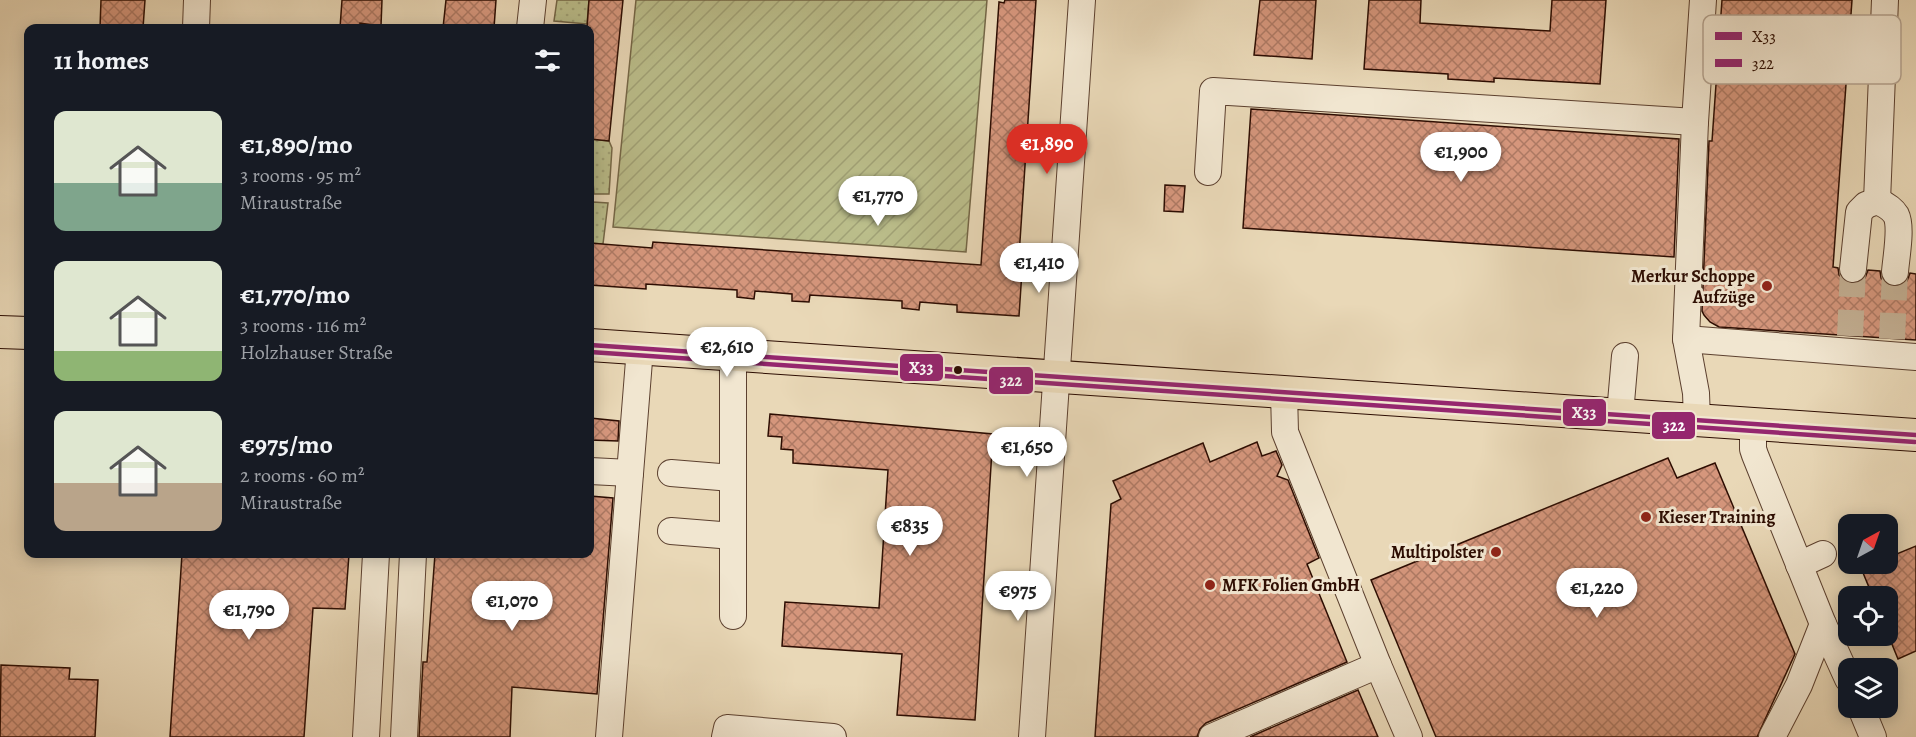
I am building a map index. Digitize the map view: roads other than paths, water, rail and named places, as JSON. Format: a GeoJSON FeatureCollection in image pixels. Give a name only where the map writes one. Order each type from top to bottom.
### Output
{"type":"FeatureCollection","features":[{"type":"Feature","properties":{"kind":"main road"},"geometry":{"type":"LineString","coordinates":[[0,332],[24,333]]}},
{"type":"Feature","properties":{"kind":"main road"},"geometry":{"type":"LineString","coordinates":[[594,345],[1916,435]]}},
{"type":"Feature","properties":{"kind":"street"},"geometry":{"type":"LineString","coordinates":[[196,24],[197,0]]}},
{"type":"Feature","properties":{"kind":"street"},"geometry":{"type":"LineString","coordinates":[[530,24],[532,0]]}},
{"type":"Feature","properties":{"kind":"street"},"geometry":{"type":"LineString","coordinates":[[1032,737],[1082,0]]}},
{"type":"Feature","properties":{"kind":"street"},"geometry":{"type":"LineString","coordinates":[[1697,420],[1696,393],[1686,339],[1695,122],[1703,0]]}},
{"type":"Feature","properties":{"kind":"street"},"geometry":{"type":"LineString","coordinates":[[1884,15],[1885,0]]}},
{"type":"Feature","properties":{"kind":"street"},"geometry":{"type":"LineString","coordinates":[[1877,201],[1882,84]]}},
{"type":"Feature","properties":{"kind":"street"},"geometry":{"type":"LineString","coordinates":[[1208,172],[1213,91],[1695,122]]}},
{"type":"Feature","properties":{"kind":"street"},"geometry":{"type":"LineString","coordinates":[[1853,269],[1859,212],[1866,205],[1877,201],[1887,206],[1895,214],[1898,224],[1895,272]]}},
{"type":"Feature","properties":{"kind":"street"},"geometry":{"type":"LineString","coordinates":[[1686,339],[1850,344],[1900,350]]}},
{"type":"Feature","properties":{"kind":"street"},"geometry":{"type":"LineString","coordinates":[[609,737],[640,348]]}},
{"type":"Feature","properties":{"kind":"street"},"geometry":{"type":"LineString","coordinates":[[733,354],[733,616]]}},
{"type":"Feature","properties":{"kind":"street"},"geometry":{"type":"LineString","coordinates":[[1620,414],[1625,356]]}},
{"type":"Feature","properties":{"kind":"street"},"geometry":{"type":"LineString","coordinates":[[1284,392],[1285,432],[1409,737]]}},
{"type":"Feature","properties":{"kind":"street"},"geometry":{"type":"LineString","coordinates":[[1753,423],[1753,449],[1838,658]]}},
{"type":"Feature","properties":{"kind":"street"},"geometry":{"type":"LineString","coordinates":[[594,471],[630,473]]}},
{"type":"Feature","properties":{"kind":"street"},"geometry":{"type":"LineString","coordinates":[[671,473],[732,478]]}},
{"type":"Feature","properties":{"kind":"street"},"geometry":{"type":"LineString","coordinates":[[671,531],[733,536]]}},
{"type":"Feature","properties":{"kind":"street"},"geometry":{"type":"LineString","coordinates":[[1799,565],[1823,554]]}},
{"type":"Feature","properties":{"kind":"street"},"geometry":{"type":"LineString","coordinates":[[366,737],[376,558]]}},
{"type":"Feature","properties":{"kind":"street"},"geometry":{"type":"LineString","coordinates":[[404,737],[413,558]]}},
{"type":"Feature","properties":{"kind":"street"},"geometry":{"type":"LineString","coordinates":[[1772,737],[1799,685],[1823,624]]}},
{"type":"Feature","properties":{"kind":"street"},"geometry":{"type":"LineString","coordinates":[[1212,737],[1378,665]]}},
{"type":"Feature","properties":{"kind":"street"},"geometry":{"type":"LineString","coordinates":[[1865,718],[1873,737]]}},
{"type":"Feature","properties":{"kind":"street"},"geometry":{"type":"LineString","coordinates":[[725,737],[726,728],[833,737]]}},
{"type":"Feature","properties":{"kind":"tunnel"},"geometry":{"type":"LineString","coordinates":[[1850,336],[1853,269]]}},
{"type":"Feature","properties":{"kind":"tunnel"},"geometry":{"type":"LineString","coordinates":[[1892,339],[1895,272]]}},
{"type":"Feature","properties":{"kind":"place","name":"Merkur Schoppe Aufzüge"},"geometry":{"type":"Point","coordinates":[1767,286]}},
{"type":"Feature","properties":{"kind":"place","name":"Kieser Training"},"geometry":{"type":"Point","coordinates":[1646,517]}},
{"type":"Feature","properties":{"kind":"place","name":"Multipolster"},"geometry":{"type":"Point","coordinates":[1496,552]}},
{"type":"Feature","properties":{"kind":"place","name":"MFK Folien GmbH"},"geometry":{"type":"Point","coordinates":[1210,585]}}]}
